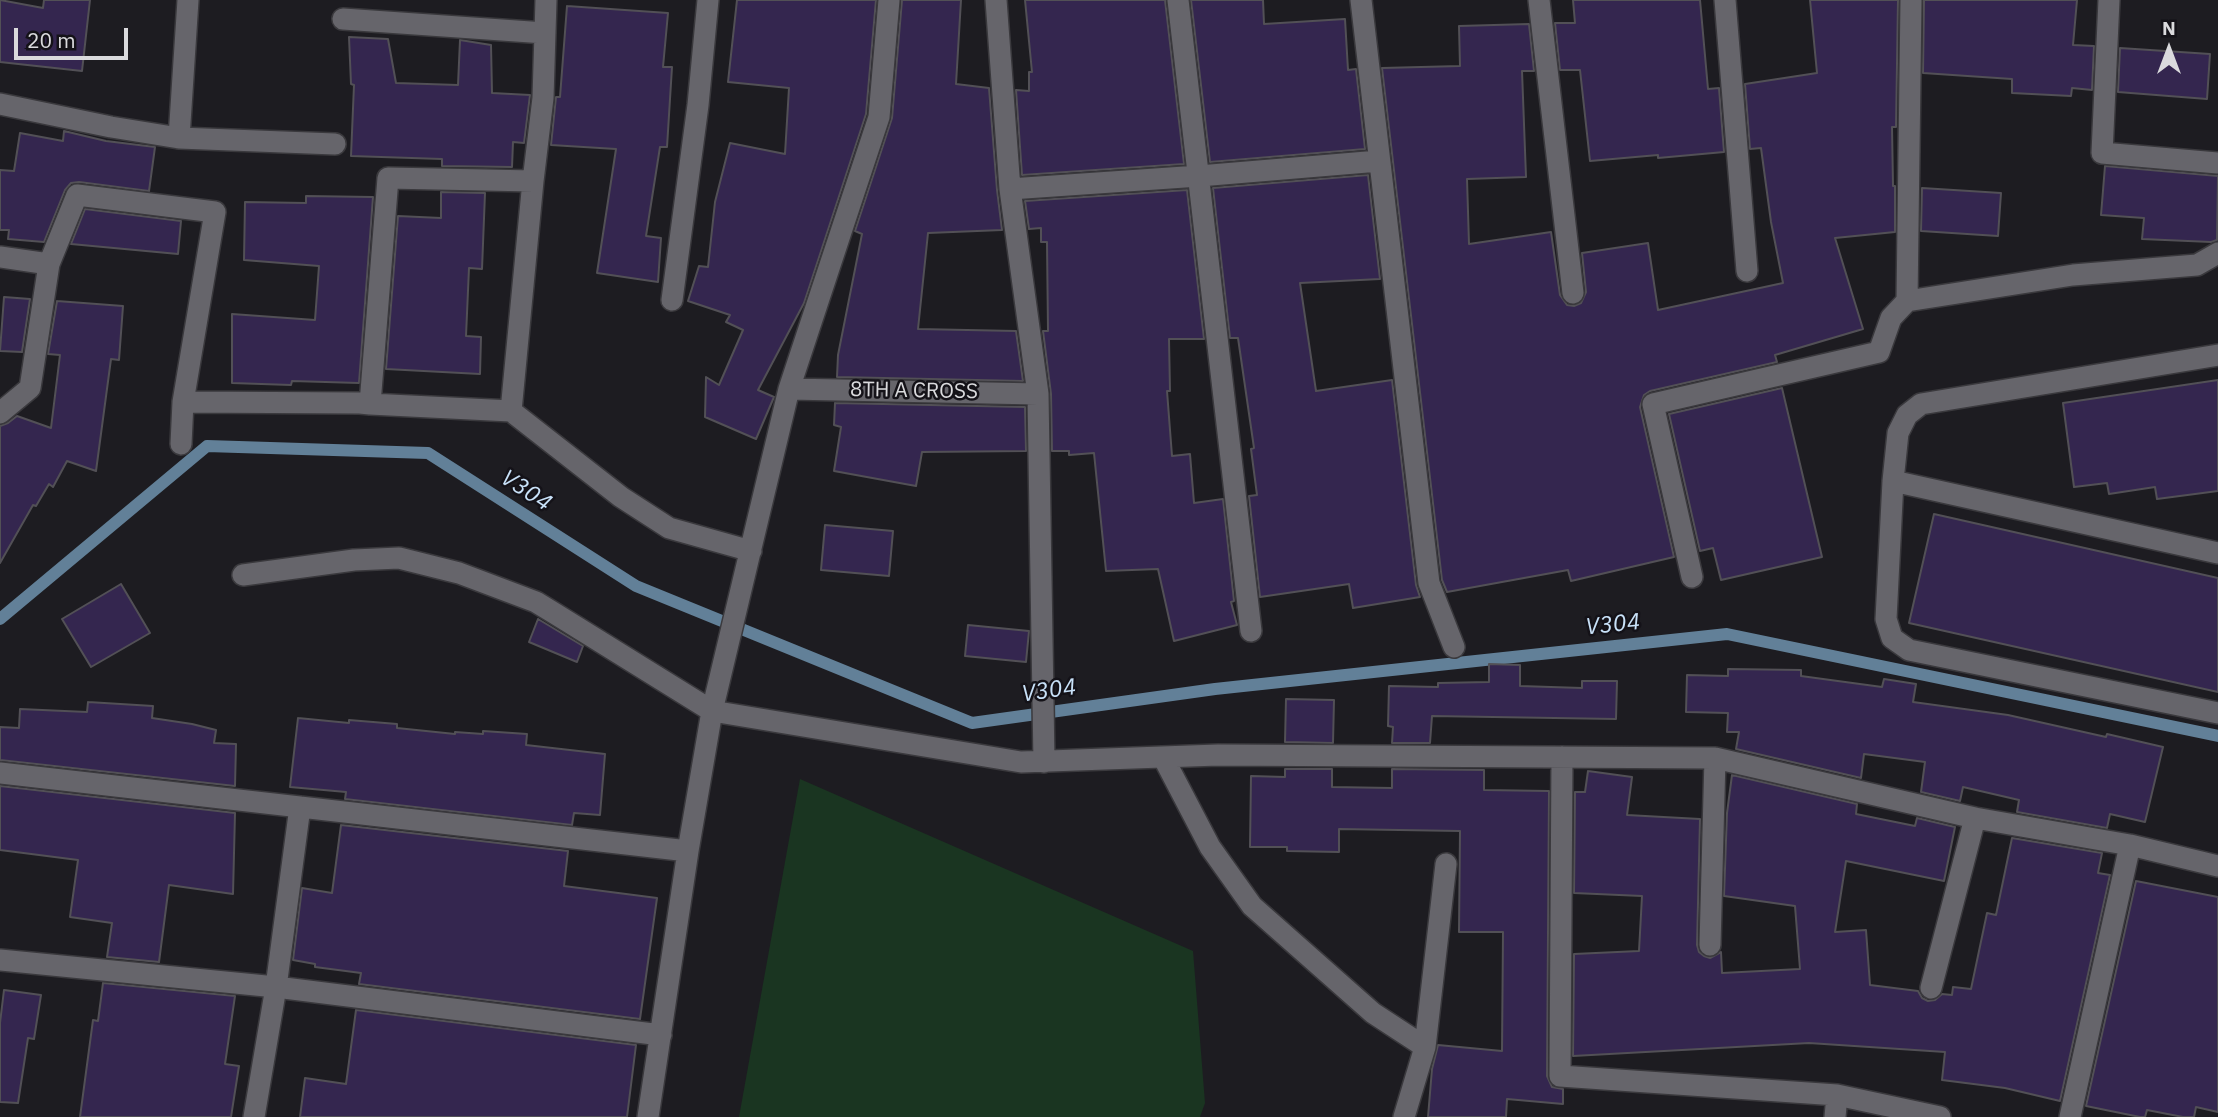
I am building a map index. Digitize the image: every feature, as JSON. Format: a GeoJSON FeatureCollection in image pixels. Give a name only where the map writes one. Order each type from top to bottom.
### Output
{"type":"FeatureCollection","features":[{"type":"Feature","properties":{"kind":"street"},"geometry":{"type":"LineString","coordinates":[[179,138],[188,0]]}},
{"type":"Feature","properties":{"kind":"street"},"geometry":{"type":"LineString","coordinates":[[511,411],[543,98],[546,0]]}},
{"type":"Feature","properties":{"kind":"street"},"geometry":{"type":"LineString","coordinates":[[672,300],[698,105],[708,0]]}},
{"type":"Feature","properties":{"kind":"street"},"geometry":{"type":"LineString","coordinates":[[648,1117],[712,711],[789,389],[878,117],[889,0]]}},
{"type":"Feature","properties":{"kind":"street"},"geometry":{"type":"LineString","coordinates":[[996,0],[1010,189],[1038,394],[1044,762]]}},
{"type":"Feature","properties":{"kind":"street"},"geometry":{"type":"LineString","coordinates":[[1178,0],[1251,631]]}},
{"type":"Feature","properties":{"kind":"street"},"geometry":{"type":"LineString","coordinates":[[1361,0],[1429,583],[1454,646]]}},
{"type":"Feature","properties":{"kind":"street"},"geometry":{"type":"LineString","coordinates":[[1539,0],[1573,293]]}},
{"type":"Feature","properties":{"kind":"street"},"geometry":{"type":"LineString","coordinates":[[1725,0],[1747,271]]}},
{"type":"Feature","properties":{"kind":"street"},"geometry":{"type":"LineString","coordinates":[[1907,301],[1911,0]]}},
{"type":"Feature","properties":{"kind":"street"},"geometry":{"type":"LineString","coordinates":[[2109,0],[2102,153],[2218,163]]}},
{"type":"Feature","properties":{"kind":"street"},"geometry":{"type":"LineString","coordinates":[[343,19],[545,33]]}},
{"type":"Feature","properties":{"kind":"street"},"geometry":{"type":"LineString","coordinates":[[0,104],[179,138],[335,144]]}},
{"type":"Feature","properties":{"kind":"street"},"geometry":{"type":"LineString","coordinates":[[1010,189],[1379,161]]}},
{"type":"Feature","properties":{"kind":"street"},"geometry":{"type":"LineString","coordinates":[[370,404],[388,178],[533,181]]}},
{"type":"Feature","properties":{"kind":"street"},"geometry":{"type":"LineString","coordinates":[[0,413],[30,388],[49,264],[77,195],[215,212],[183,402],[181,444]]}},
{"type":"Feature","properties":{"kind":"street"},"geometry":{"type":"LineString","coordinates":[[1692,577],[1653,404],[1879,352],[1891,318],[1907,301],[2073,275],[2197,265],[2218,253]]}},
{"type":"Feature","properties":{"kind":"street"},"geometry":{"type":"LineString","coordinates":[[0,257],[49,264]]}},
{"type":"Feature","properties":{"kind":"street"},"geometry":{"type":"LineString","coordinates":[[2218,355],[1921,404],[1907,415],[1898,433],[1893,481],[1886,619],[1892,638],[1909,650],[2218,713]]}},
{"type":"Feature","properties":{"kind":"street","name":"8TH A CROSS"},"geometry":{"type":"LineString","coordinates":[[789,389],[1038,394]]}},
{"type":"Feature","properties":{"kind":"street"},"geometry":{"type":"LineString","coordinates":[[183,402],[370,404],[511,411],[621,497],[669,528],[749,560]]}},
{"type":"Feature","properties":{"kind":"street"},"geometry":{"type":"LineString","coordinates":[[1893,481],[2218,553]]}},
{"type":"Feature","properties":{"kind":"street"},"geometry":{"type":"LineString","coordinates":[[243,575],[354,560],[399,558],[459,573],[545,607],[712,711],[1021,762],[1218,755],[1715,758],[1975,818],[2130,845],[2218,866]]}},
{"type":"Feature","properties":{"kind":"street"},"geometry":{"type":"LineString","coordinates":[[1163,757],[1209,847],[1252,906],[1373,1013],[1425,1047]]}},
{"type":"Feature","properties":{"kind":"street"},"geometry":{"type":"LineString","coordinates":[[1562,757],[1560,1076],[1837,1095],[1940,1117]]}},
{"type":"Feature","properties":{"kind":"street"},"geometry":{"type":"LineString","coordinates":[[1710,945],[1715,758]]}},
{"type":"Feature","properties":{"kind":"street"},"geometry":{"type":"LineString","coordinates":[[0,773],[688,851]]}},
{"type":"Feature","properties":{"kind":"street"},"geometry":{"type":"LineString","coordinates":[[254,1117],[276,987],[300,807]]}},
{"type":"Feature","properties":{"kind":"street"},"geometry":{"type":"LineString","coordinates":[[1931,988],[1975,818]]}},
{"type":"Feature","properties":{"kind":"street"},"geometry":{"type":"LineString","coordinates":[[2070,1117],[2130,845]]}},
{"type":"Feature","properties":{"kind":"street"},"geometry":{"type":"LineString","coordinates":[[1405,1117],[1425,1047],[1446,864]]}},
{"type":"Feature","properties":{"kind":"street"},"geometry":{"type":"LineString","coordinates":[[0,960],[276,987],[661,1035]]}},
{"type":"Feature","properties":{"kind":"street"},"geometry":{"type":"LineString","coordinates":[[1835,1117],[1837,1095]]}},
{"type":"Feature","properties":{"kind":"green space"},"geometry":{"type":"Polygon","coordinates":[[[800,779],[1193,951],[1205,1103],[1200,1117],[739,1117],[800,779]]]}},
{"type":"Feature","properties":{"kind":"building"},"geometry":{"type":"Polygon","coordinates":[[[0,0],[43,8],[44,0],[90,0],[82,71],[0,62],[0,0]]]}},
{"type":"Feature","properties":{"kind":"building"},"geometry":{"type":"Polygon","coordinates":[[[737,0],[876,0],[866,114],[804,303],[758,390],[774,397],[756,439],[705,417],[706,377],[719,385],[743,330],[726,322],[730,315],[688,301],[699,266],[708,267],[715,202],[730,143],[785,154],[789,88],[728,82],[737,0]]]}},
{"type":"Feature","properties":{"kind":"building"},"geometry":{"type":"Polygon","coordinates":[[[902,0],[961,0],[956,84],[989,88],[1002,230],[928,233],[918,329],[1016,331],[1023,381],[837,377],[838,355],[862,234],[855,231],[892,118],[902,0]]]}},
{"type":"Feature","properties":{"kind":"building"},"geometry":{"type":"Polygon","coordinates":[[[1025,0],[1165,0],[1184,164],[1022,175],[1016,90],[1029,91],[1029,72],[1032,72],[1025,0]]]}},
{"type":"Feature","properties":{"kind":"building"},"geometry":{"type":"Polygon","coordinates":[[[1191,0],[1263,0],[1264,24],[1345,19],[1348,70],[1356,69],[1365,149],[1210,162],[1191,0]]]}},
{"type":"Feature","properties":{"kind":"building"},"geometry":{"type":"Polygon","coordinates":[[[1573,0],[1700,0],[1708,89],[1719,88],[1724,152],[1590,161],[1580,70],[1560,70],[1555,23],[1575,23],[1573,0]]]}},
{"type":"Feature","properties":{"kind":"building"},"geometry":{"type":"Polygon","coordinates":[[[1810,0],[1898,0],[1896,127],[1892,127],[1895,232],[1835,238],[1863,329],[1775,355],[1777,362],[1650,391],[1644,395],[1640,407],[1674,557],[1571,581],[1568,570],[1447,592],[1442,580],[1382,68],[1460,66],[1459,26],[1529,24],[1534,71],[1522,71],[1526,177],[1467,179],[1469,244],[1551,232],[1560,295],[1567,305],[1574,306],[1581,303],[1586,292],[1582,253],[1648,243],[1658,310],[1783,283],[1761,148],[1750,149],[1745,84],[1817,73],[1810,0]]]}},
{"type":"Feature","properties":{"kind":"building"},"geometry":{"type":"Polygon","coordinates":[[[1924,0],[2077,0],[2073,45],[2094,46],[2092,90],[2072,88],[2071,96],[2012,93],[2012,79],[1923,73],[1924,0]]]}},
{"type":"Feature","properties":{"kind":"building"},"geometry":{"type":"Polygon","coordinates":[[[567,6],[668,13],[663,67],[672,67],[667,147],[660,147],[646,236],[661,238],[658,282],[597,273],[616,149],[551,145],[556,97],[560,97],[567,6]]]}},
{"type":"Feature","properties":{"kind":"building"},"geometry":{"type":"Polygon","coordinates":[[[349,37],[388,39],[396,83],[458,85],[460,40],[491,45],[492,93],[530,95],[524,143],[513,142],[512,167],[442,166],[442,159],[351,156],[354,85],[351,84],[349,37]]]}},
{"type":"Feature","properties":{"kind":"building"},"geometry":{"type":"Polygon","coordinates":[[[2120,48],[2210,54],[2207,99],[2118,92],[2120,48]]]}},
{"type":"Feature","properties":{"kind":"building"},"geometry":{"type":"Polygon","coordinates":[[[64,131],[106,141],[155,147],[149,191],[71,183],[65,190],[44,242],[8,239],[9,230],[0,230],[0,170],[14,171],[20,133],[63,141],[64,131]]]}},
{"type":"Feature","properties":{"kind":"building"},"geometry":{"type":"Polygon","coordinates":[[[2105,166],[2218,176],[2217,240],[2142,239],[2144,218],[2101,215],[2105,166]]]}},
{"type":"Feature","properties":{"kind":"building"},"geometry":{"type":"Polygon","coordinates":[[[1368,175],[1380,279],[1300,283],[1316,391],[1392,380],[1416,585],[1420,597],[1353,608],[1349,584],[1260,597],[1249,496],[1257,495],[1251,449],[1254,448],[1238,338],[1230,338],[1213,188],[1368,175]]]}},
{"type":"Feature","properties":{"kind":"building"},"geometry":{"type":"Polygon","coordinates":[[[1922,188],[2001,193],[1998,236],[1921,231],[1922,188]]]}},
{"type":"Feature","properties":{"kind":"building"},"geometry":{"type":"Polygon","coordinates":[[[1187,190],[1204,339],[1169,339],[1170,391],[1167,391],[1172,456],[1190,454],[1194,503],[1223,499],[1234,601],[1231,602],[1237,625],[1174,641],[1158,569],[1106,571],[1094,453],[1069,455],[1069,451],[1052,451],[1051,394],[1043,331],[1048,331],[1047,242],[1041,242],[1041,228],[1029,229],[1025,201],[1187,190]]]}},
{"type":"Feature","properties":{"kind":"building"},"geometry":{"type":"Polygon","coordinates":[[[441,192],[485,193],[482,269],[469,268],[466,336],[481,337],[480,374],[386,369],[398,216],[441,218],[441,192]]]}},
{"type":"Feature","properties":{"kind":"building"},"geometry":{"type":"Polygon","coordinates":[[[306,196],[373,197],[359,383],[232,383],[232,314],[315,320],[319,266],[244,260],[245,202],[306,203],[306,196]]]}},
{"type":"Feature","properties":{"kind":"building"},"geometry":{"type":"Polygon","coordinates":[[[85,209],[181,221],[178,254],[71,244],[85,209]]]}},
{"type":"Feature","properties":{"kind":"building"},"geometry":{"type":"Polygon","coordinates":[[[4,297],[30,299],[22,352],[0,351],[4,297]]]}},
{"type":"Feature","properties":{"kind":"building"},"geometry":{"type":"Polygon","coordinates":[[[57,301],[123,306],[119,360],[111,359],[96,471],[67,461],[53,487],[49,484],[36,506],[33,505],[0,563],[0,426],[17,416],[51,428],[60,355],[48,354],[57,301]]]}},
{"type":"Feature","properties":{"kind":"building"},"geometry":{"type":"Polygon","coordinates":[[[2218,380],[2218,491],[2157,499],[2155,487],[2109,494],[2107,483],[2074,487],[2063,403],[2218,380]]]}},
{"type":"Feature","properties":{"kind":"building"},"geometry":{"type":"Polygon","coordinates":[[[1782,388],[1822,557],[1721,580],[1713,548],[1700,551],[1669,414],[1782,388]]]}},
{"type":"Feature","properties":{"kind":"building"},"geometry":{"type":"Polygon","coordinates":[[[835,403],[1025,407],[1026,451],[922,452],[916,486],[834,471],[841,427],[834,425],[835,403]]]}},
{"type":"Feature","properties":{"kind":"building"},"geometry":{"type":"Polygon","coordinates":[[[1934,514],[2218,578],[2218,692],[1909,623],[1934,514]]]}},
{"type":"Feature","properties":{"kind":"building"},"geometry":{"type":"Polygon","coordinates":[[[825,525],[893,531],[889,576],[821,570],[825,525]]]}},
{"type":"Feature","properties":{"kind":"building"},"geometry":{"type":"Polygon","coordinates":[[[121,584],[150,633],[91,667],[62,619],[121,584]]]}},
{"type":"Feature","properties":{"kind":"building"},"geometry":{"type":"Polygon","coordinates":[[[538,619],[583,646],[577,662],[529,642],[538,619]]]}},
{"type":"Feature","properties":{"kind":"building"},"geometry":{"type":"Polygon","coordinates":[[[968,625],[1029,631],[1026,662],[965,656],[968,625]]]}},
{"type":"Feature","properties":{"kind":"building"},"geometry":{"type":"Polygon","coordinates":[[[1489,664],[1520,665],[1520,686],[1582,688],[1582,681],[1617,681],[1616,719],[1432,716],[1430,743],[1392,743],[1393,727],[1388,726],[1389,686],[1438,687],[1438,683],[1489,682],[1489,664]]]}},
{"type":"Feature","properties":{"kind":"building"},"geometry":{"type":"Polygon","coordinates":[[[1728,669],[1801,670],[1801,676],[1882,687],[1884,679],[1916,684],[1913,702],[2008,715],[2163,747],[2145,822],[2110,814],[2107,828],[2017,812],[2019,800],[1963,787],[1960,801],[1921,792],[1925,762],[1864,754],[1861,778],[1736,749],[1739,732],[1727,732],[1728,713],[1686,712],[1687,675],[1728,676],[1728,669]]]}},
{"type":"Feature","properties":{"kind":"building"},"geometry":{"type":"Polygon","coordinates":[[[1286,699],[1334,700],[1333,743],[1285,742],[1286,699]]]}},
{"type":"Feature","properties":{"kind":"building"},"geometry":{"type":"Polygon","coordinates":[[[88,702],[153,706],[152,718],[216,730],[214,743],[236,744],[235,786],[0,760],[0,727],[19,728],[20,709],[87,712],[88,702]]]}},
{"type":"Feature","properties":{"kind":"building"},"geometry":{"type":"Polygon","coordinates":[[[298,718],[397,724],[397,728],[455,734],[483,734],[483,731],[527,734],[526,745],[605,754],[600,815],[574,813],[572,825],[345,799],[346,792],[290,787],[298,718]]]}},
{"type":"Feature","properties":{"kind":"building"},"geometry":{"type":"Polygon","coordinates":[[[1285,769],[1332,769],[1332,787],[1392,788],[1392,769],[1484,770],[1484,790],[1549,791],[1547,1076],[1552,1087],[1563,1089],[1563,1104],[1507,1099],[1506,1117],[1428,1117],[1432,1069],[1438,1045],[1502,1051],[1503,932],[1459,932],[1460,831],[1339,829],[1339,852],[1250,847],[1251,776],[1285,777],[1285,769]]]}},
{"type":"Feature","properties":{"kind":"building"},"geometry":{"type":"Polygon","coordinates":[[[1588,771],[1632,777],[1627,815],[1700,819],[1697,945],[1699,952],[1710,958],[1721,952],[1722,973],[1800,969],[1795,906],[1724,896],[1727,813],[1732,775],[1857,804],[1856,814],[1915,826],[1917,818],[1955,827],[1944,881],[1846,861],[1835,932],[1866,930],[1870,985],[1918,991],[1922,998],[1928,1001],[1935,1000],[1942,994],[1952,995],[1953,987],[1971,989],[1987,913],[1996,915],[2012,838],[2102,853],[2098,873],[2110,875],[2060,1101],[2005,1088],[1942,1080],[1945,1052],[1809,1043],[1573,1056],[1574,954],[1639,951],[1642,896],[1574,893],[1575,792],[1585,792],[1588,771]]]}},
{"type":"Feature","properties":{"kind":"building"},"geometry":{"type":"Polygon","coordinates":[[[0,786],[235,813],[233,894],[169,885],[159,962],[107,957],[112,923],[70,917],[78,860],[0,850],[0,786]]]}},
{"type":"Feature","properties":{"kind":"building"},"geometry":{"type":"Polygon","coordinates":[[[341,825],[568,851],[564,886],[657,898],[640,1019],[359,984],[361,973],[315,967],[315,964],[293,960],[302,888],[332,893],[341,825]]]}},
{"type":"Feature","properties":{"kind":"building"},"geometry":{"type":"Polygon","coordinates":[[[2136,881],[2218,897],[2218,1112],[2196,1107],[2194,1117],[2183,1117],[2147,1110],[2145,1117],[2140,1117],[2086,1106],[2136,881]]]}},
{"type":"Feature","properties":{"kind":"building"},"geometry":{"type":"Polygon","coordinates":[[[103,983],[235,996],[225,1064],[239,1066],[231,1117],[80,1117],[93,1020],[98,1021],[103,983]]]}},
{"type":"Feature","properties":{"kind":"building"},"geometry":{"type":"Polygon","coordinates":[[[4,990],[41,995],[34,1039],[28,1038],[18,1103],[0,1102],[0,1023],[4,990]]]}},
{"type":"Feature","properties":{"kind":"building"},"geometry":{"type":"Polygon","coordinates":[[[356,1010],[636,1045],[627,1117],[300,1117],[305,1078],[346,1084],[356,1010]]]}},
{"type":"Feature","properties":{"kind":"waterway","name":"V304"},"geometry":{"type":"LineString","coordinates":[[0,619],[207,446],[428,453],[636,586],[972,723],[1215,689],[1727,634],[2218,736]]}}]}
